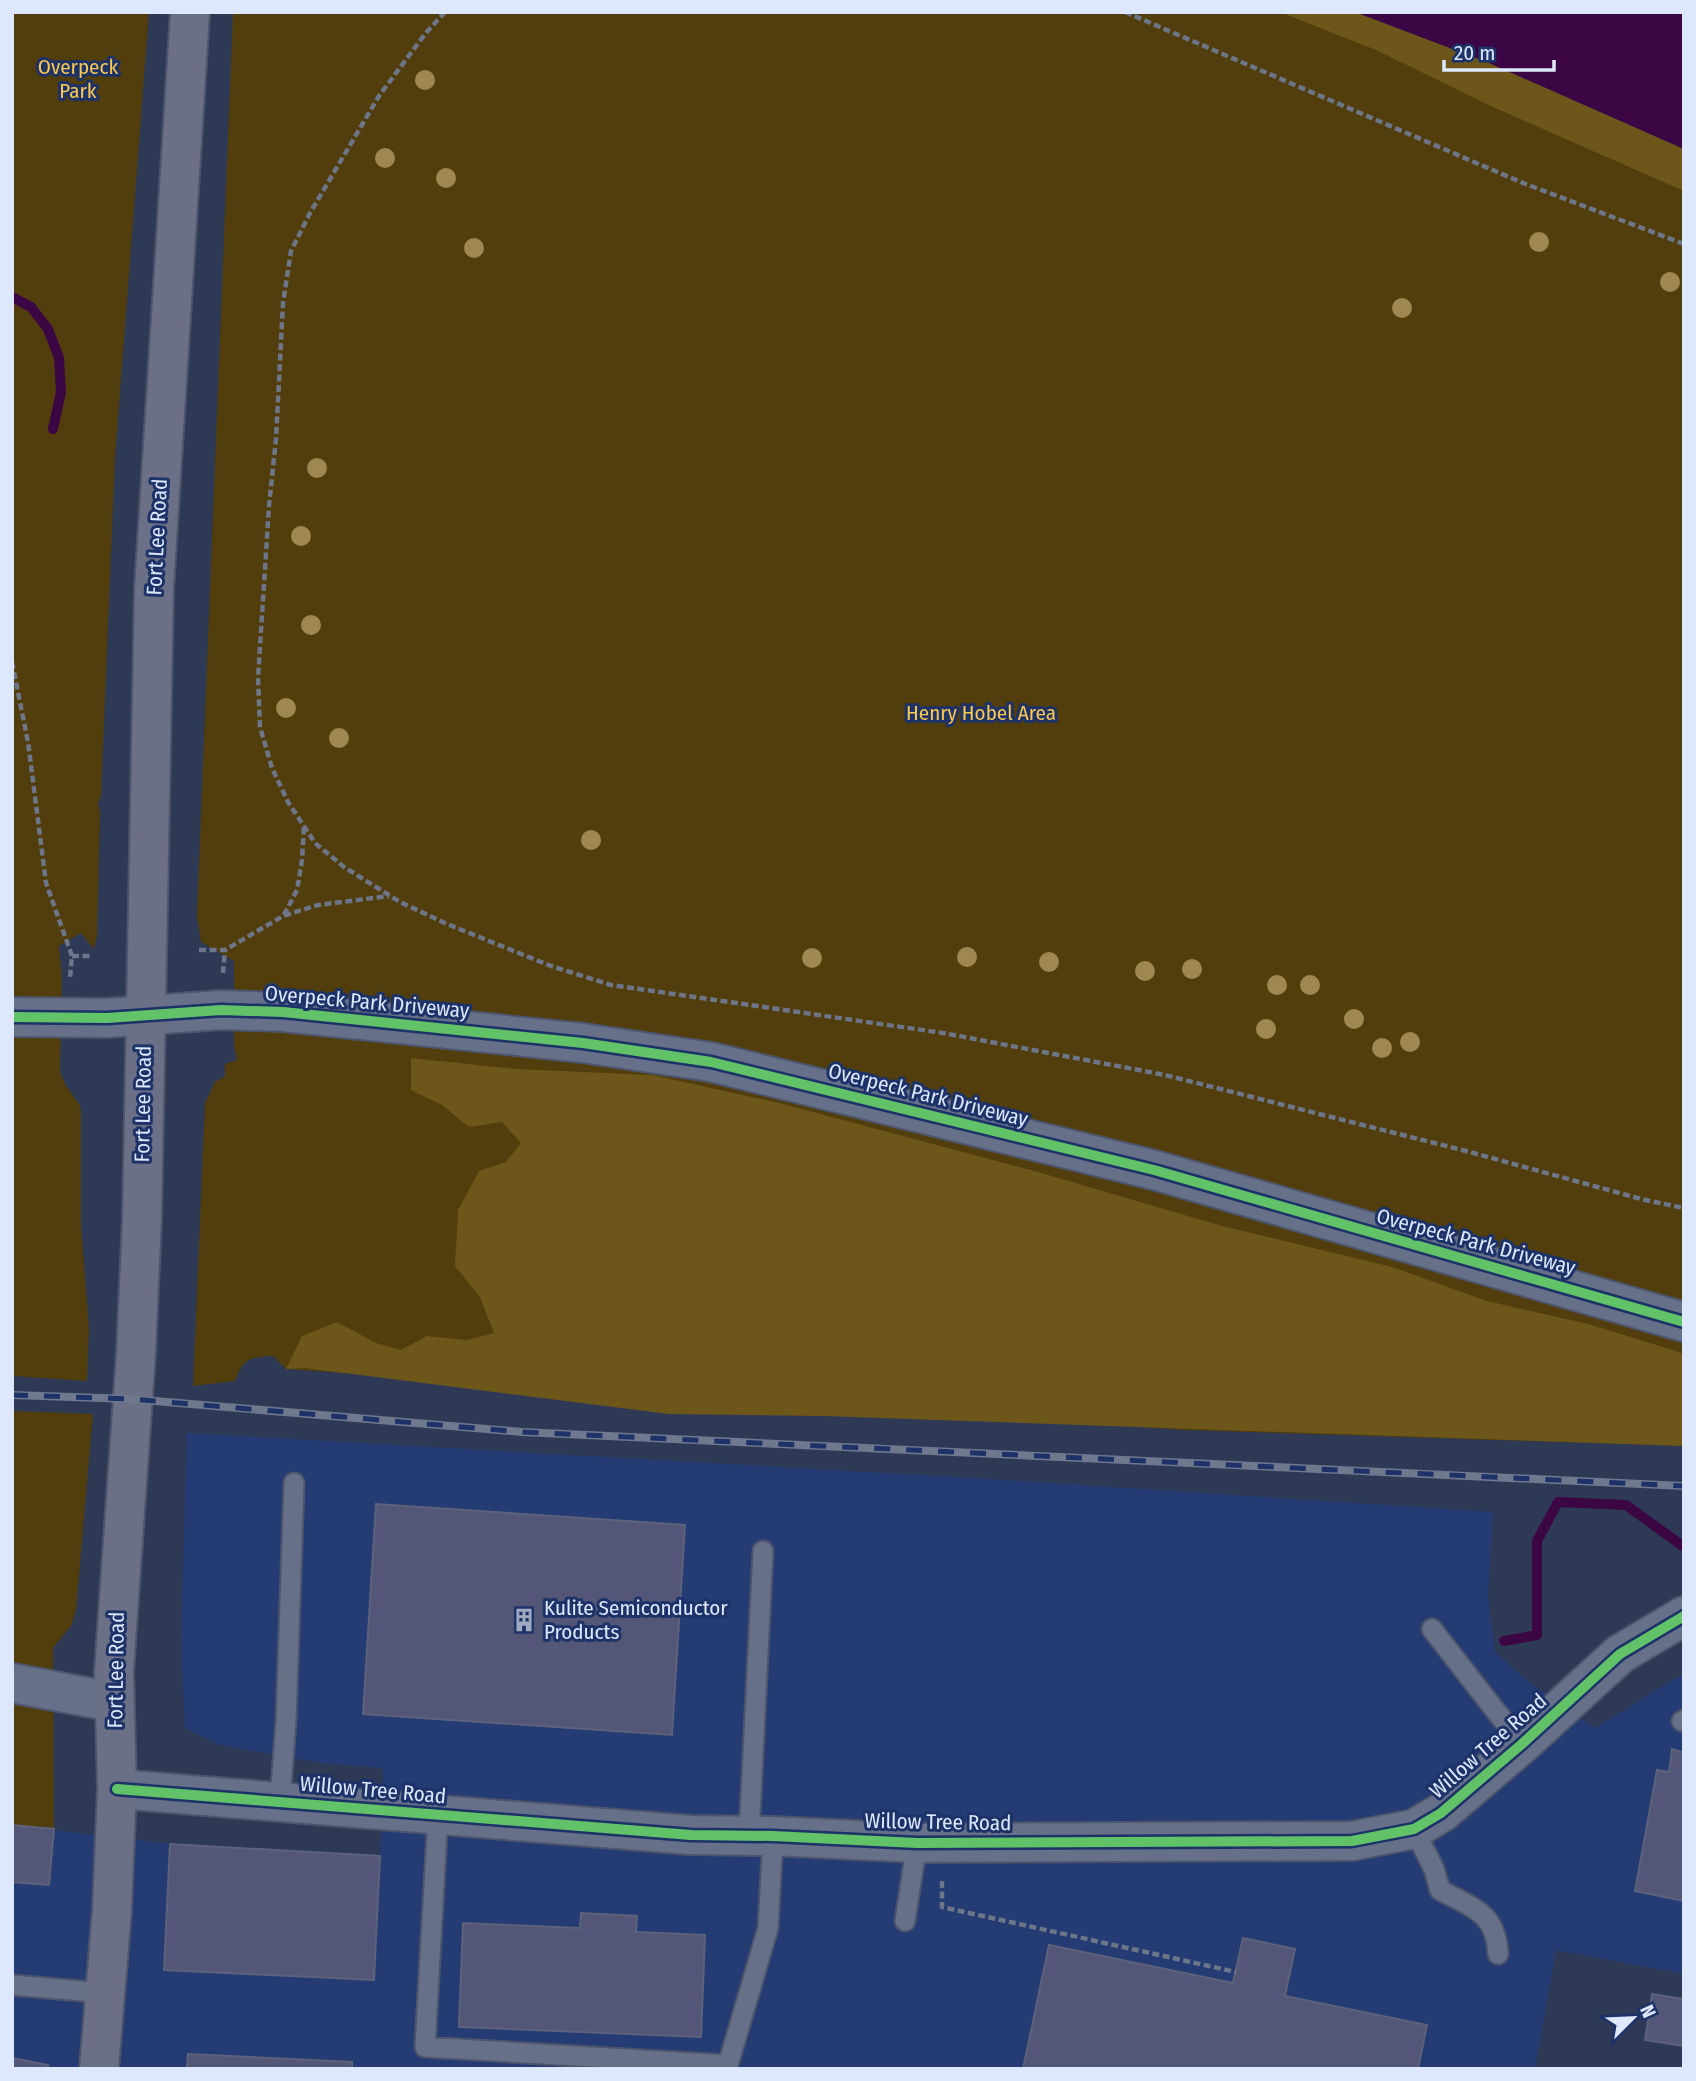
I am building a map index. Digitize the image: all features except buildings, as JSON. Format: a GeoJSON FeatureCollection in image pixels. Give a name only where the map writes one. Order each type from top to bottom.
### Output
{"type":"FeatureCollection","features":[{"type":"Feature","properties":{"kind":"main road","name":"Fort Lee Road"},"geometry":{"type":"LineString","coordinates":[[99,2069],[112,1910],[117,1789],[113,1702],[142,1218],[154,589],[190,12]]}},
{"type":"Feature","properties":{"kind":"street","name":"Overpeck Park Driveway"},"geometry":{"type":"LineString","coordinates":[[12,1017],[69,1019],[221,1010],[331,1015],[583,1043],[710,1062],[1154,1170],[1684,1322]]}},
{"type":"Feature","properties":{"kind":"street","name":"Willow Tree Road"},"geometry":{"type":"LineString","coordinates":[[117,1789],[691,1835],[930,1843],[1352,1841],[1414,1829],[1441,1813],[1523,1743],[1620,1654],[1684,1616]]}},
{"type":"Feature","properties":{"kind":"street"},"geometry":{"type":"LineString","coordinates":[[12,1683],[113,1702]]}},
{"type":"Feature","properties":{"kind":"lane"},"geometry":{"type":"LineString","coordinates":[[280,1801],[286,1721],[294,1483]]}},
{"type":"Feature","properties":{"kind":"lane"},"geometry":{"type":"LineString","coordinates":[[438,1814],[425,2047],[728,2065],[768,1928],[761,1836],[763,1550]]}},
{"type":"Feature","properties":{"kind":"lane"},"geometry":{"type":"LineString","coordinates":[[1432,1629],[1523,1743]]}},
{"type":"Feature","properties":{"kind":"lane"},"geometry":{"type":"LineString","coordinates":[[1414,1829],[1434,1869],[1440,1890],[1490,1921],[1497,1937],[1498,1954]]}},
{"type":"Feature","properties":{"kind":"lane"},"geometry":{"type":"LineString","coordinates":[[905,1921],[930,1843]]}},
{"type":"Feature","properties":{"kind":"lane"},"geometry":{"type":"LineString","coordinates":[[12,1985],[105,1993]]}},
{"type":"Feature","properties":{"kind":"path"},"geometry":{"type":"LineString","coordinates":[[445,12],[425,34],[379,96],[310,213],[291,251],[283,303],[258,678],[260,727],[272,768],[288,802],[315,844],[344,867],[390,896],[459,929],[551,966],[611,985],[943,1033],[1166,1075],[1684,1208]]}},
{"type":"Feature","properties":{"kind":"path"},"geometry":{"type":"LineString","coordinates":[[1125,12],[1511,178],[1684,244]]}},
{"type":"Feature","properties":{"kind":"path"},"geometry":{"type":"LineString","coordinates":[[12,662],[28,742],[46,883],[72,957],[71,978]]}},
{"type":"Feature","properties":{"kind":"path"},"geometry":{"type":"LineString","coordinates":[[283,916],[298,890],[304,826]]}},
{"type":"Feature","properties":{"kind":"path"},"geometry":{"type":"LineString","coordinates":[[199,950],[225,950],[283,916],[318,905],[390,896]]}},
{"type":"Feature","properties":{"kind":"path"},"geometry":{"type":"LineString","coordinates":[[223,977],[225,950]]}},
{"type":"Feature","properties":{"kind":"path"},"geometry":{"type":"LineString","coordinates":[[72,957],[92,956]]}},
{"type":"Feature","properties":{"kind":"path"},"geometry":{"type":"LineString","coordinates":[[930,1843],[942,1908],[1236,1972]]}},
{"type":"Feature","properties":{"kind":"shaded area"},"geometry":{"type":"Polygon","coordinates":[[[1280,12],[1355,12],[1487,62],[1684,149],[1684,191],[1495,108],[1376,50],[1280,12]]]}},
{"type":"Feature","properties":{"kind":"shaded area"},"geometry":{"type":"Polygon","coordinates":[[[1355,12],[1684,12],[1684,149],[1487,62],[1355,12]]]}},
{"type":"Feature","properties":{"kind":"shaded area"},"geometry":{"type":"Polygon","coordinates":[[[411,1058],[515,1069],[652,1075],[783,1104],[1038,1172],[1222,1226],[1392,1267],[1487,1301],[1588,1324],[1684,1354],[1684,1446],[823,1416],[669,1414],[305,1368],[286,1369],[302,1336],[337,1322],[376,1343],[401,1350],[427,1336],[467,1340],[494,1333],[480,1297],[455,1266],[458,1210],[479,1171],[506,1162],[521,1143],[502,1122],[469,1127],[442,1105],[411,1090],[411,1058]]]}},
{"type":"Feature","properties":{"kind":"shaded area","name":"Kulite Semiconductor Products"},"geometry":{"type":"Polygon","coordinates":[[[187,1433],[972,1478],[1493,1512],[1488,1596],[1495,1652],[1530,1683],[1595,1728],[1684,1673],[1684,1974],[1556,1950],[1535,2069],[12,2069],[12,1825],[170,1844],[380,1855],[383,1768],[321,1763],[220,1745],[185,1728],[181,1641],[187,1433]]]}},
{"type":"Feature","properties":{"kind":"green space","name":"Overpeck Park"},"geometry":{"type":"Polygon","coordinates":[[[12,12],[149,12],[115,458],[101,796],[98,804],[97,936],[94,949],[81,933],[59,946],[62,981],[60,1072],[66,1086],[80,1105],[81,1113],[81,1225],[89,1328],[87,1381],[12,1376],[12,12]]]}},
{"type":"Feature","properties":{"kind":"green space","name":"Henry Hobel Area"},"geometry":{"type":"Polygon","coordinates":[[[233,12],[1354,12],[1684,149],[1684,1446],[1185,1430],[286,1369],[273,1356],[248,1360],[235,1381],[193,1386],[205,1103],[215,1082],[225,1076],[225,1064],[237,1060],[234,1047],[234,961],[201,942],[197,916],[233,12]]]}},
{"type":"Feature","properties":{"kind":"green space"},"geometry":{"type":"Polygon","coordinates":[[[12,1411],[93,1414],[76,1610],[71,1626],[53,1648],[54,1829],[12,1825],[12,1411]]]}},
{"type":"Feature","properties":{"kind":"waterway"},"geometry":{"type":"LineString","coordinates":[[12,297],[31,307],[48,329],[59,358],[61,392],[53,429]]}},
{"type":"Feature","properties":{"kind":"waterway"},"geometry":{"type":"LineString","coordinates":[[1504,1641],[1537,1635],[1537,1541],[1558,1502],[1626,1505],[1684,1547]]}},
{"type":"Feature","properties":{"kind":"railway"},"geometry":{"type":"LineString","coordinates":[[12,1395],[131,1399],[522,1432],[1684,1486]]}},
{"type":"Feature","properties":{"kind":"cycle path"},"geometry":{"type":"LineString","coordinates":[[12,1017],[107,1018],[221,1010],[283,1012],[583,1043],[711,1062],[1154,1170],[1684,1322]]}},
{"type":"Feature","properties":{"kind":"cycle path"},"geometry":{"type":"LineString","coordinates":[[117,1789],[691,1835],[917,1843],[1352,1841],[1414,1829],[1441,1813],[1523,1743],[1620,1654],[1684,1616]]}},
{"type":"Feature","properties":{"kind":"place","name":"Kulite Semiconductor Products"},"geometry":{"type":"Point","coordinates":[524,1620]}}]}
